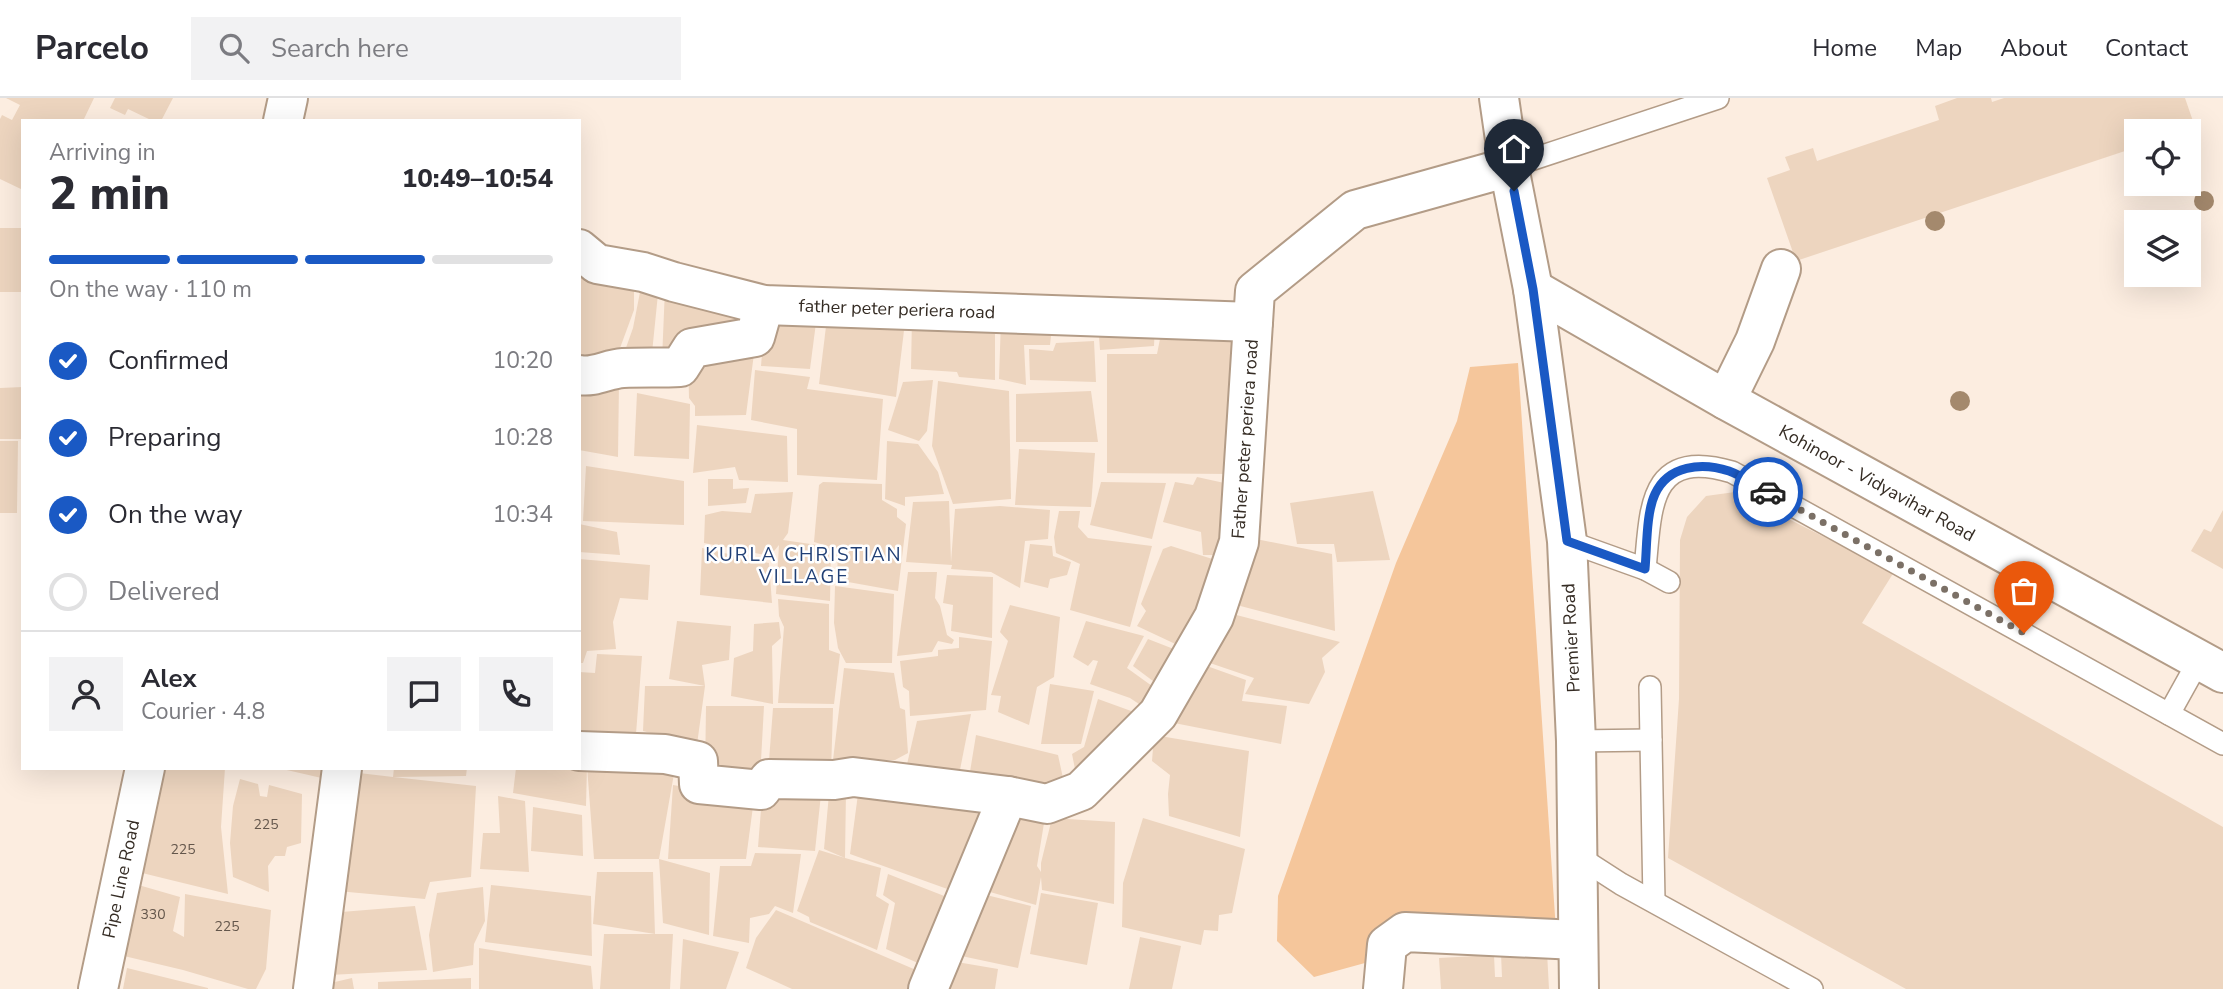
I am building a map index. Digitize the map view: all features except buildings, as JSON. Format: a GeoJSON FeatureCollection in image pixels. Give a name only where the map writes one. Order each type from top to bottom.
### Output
{"type":"FeatureCollection","features":[{"type":"Feature","properties":{"kind":"street"},"geometry":{"type":"LineString","coordinates":[[283,119],[288,98]]}},
{"type":"Feature","properties":{"kind":"street"},"geometry":{"type":"LineString","coordinates":[[1499,98],[1509,167],[1533,289]]}},
{"type":"Feature","properties":{"kind":"street","name":"Father peter periera road"},"geometry":{"type":"LineString","coordinates":[[1008,796],[1046,804],[1082,791],[1158,714],[1214,617],[1239,542],[1255,290],[1355,210],[1509,167]]}},
{"type":"Feature","properties":{"kind":"street","name":"father peter periera road"},"geometry":{"type":"LineString","coordinates":[[581,251],[597,264],[643,272],[709,292],[764,304],[1253,322]]}},
{"type":"Feature","properties":{"kind":"street"},"geometry":{"type":"LineString","coordinates":[[1727,400],[1755,341],[1781,269]]}},
{"type":"Feature","properties":{"kind":"street","name":"Kohinoor - Vidyavihar Road"},"geometry":{"type":"LineString","coordinates":[[1533,289],[1727,400],[2211,667]]}},
{"type":"Feature","properties":{"kind":"street","name":"Premier Road"},"geometry":{"type":"LineString","coordinates":[[1533,289],[1567,541],[1576,741],[1579,989]]}},
{"type":"Feature","properties":{"kind":"street"},"geometry":{"type":"LineString","coordinates":[[581,375],[589,377],[621,368],[654,369],[680,366],[692,348],[755,337],[764,304]]}},
{"type":"Feature","properties":{"kind":"street"},"geometry":{"type":"LineString","coordinates":[[581,751],[665,754],[698,761],[699,784],[761,790],[769,779],[834,780],[853,777],[1008,796],[928,989]]}},
{"type":"Feature","properties":{"kind":"street","name":"Pipe Line Road"},"geometry":{"type":"LineString","coordinates":[[98,989],[145,770]]}},
{"type":"Feature","properties":{"kind":"street"},"geometry":{"type":"LineString","coordinates":[[313,989],[342,770]]}},
{"type":"Feature","properties":{"kind":"street"},"geometry":{"type":"LineString","coordinates":[[1383,989],[1387,945],[1405,932],[1577,940]]}},
{"type":"Feature","properties":{"kind":"lane"},"geometry":{"type":"LineString","coordinates":[[1509,167],[1718,98]]}},
{"type":"Feature","properties":{"kind":"lane"},"geometry":{"type":"LineString","coordinates":[[1645,569],[1654,495],[1666,476],[1687,468],[1713,467],[1732,472],[2223,744]]}},
{"type":"Feature","properties":{"kind":"lane"},"geometry":{"type":"LineString","coordinates":[[1567,541],[1645,569],[1669,582]]}},
{"type":"Feature","properties":{"kind":"lane"},"geometry":{"type":"LineString","coordinates":[[2169,714],[2211,667]]}},
{"type":"Feature","properties":{"kind":"lane"},"geometry":{"type":"LineString","coordinates":[[1650,687],[1654,901]]}},
{"type":"Feature","properties":{"kind":"lane"},"geometry":{"type":"LineString","coordinates":[[1576,741],[1651,740]]}},
{"type":"Feature","properties":{"kind":"lane"},"geometry":{"type":"LineString","coordinates":[[1576,855],[1620,884],[1811,989]]}},
{"type":"Feature","properties":{"kind":"shaded area"},"geometry":{"type":"Polygon","coordinates":[[[1518,363],[1557,946],[1434,944],[1314,977],[1277,941],[1278,896],[1396,563],[1457,421],[1470,367],[1518,363]]]}},
{"type":"Feature","properties":{"kind":"way so far"},"geometry":{"type":"LineString","coordinates":[[1768,492],[2024,633]]}},
{"type":"Feature","properties":{"kind":"district","name":"KURLA CHRISTIAN VILLAGE"},"geometry":{"type":"Point","coordinates":[804,565]}},
{"type":"Feature","properties":{"kind":"route"},"geometry":{"type":"LineString","coordinates":[[1514,191],[1533,289],[1567,541],[1645,569],[1654,495],[1666,476],[1687,468],[1713,467],[1732,472],[1768,492]]}}]}
